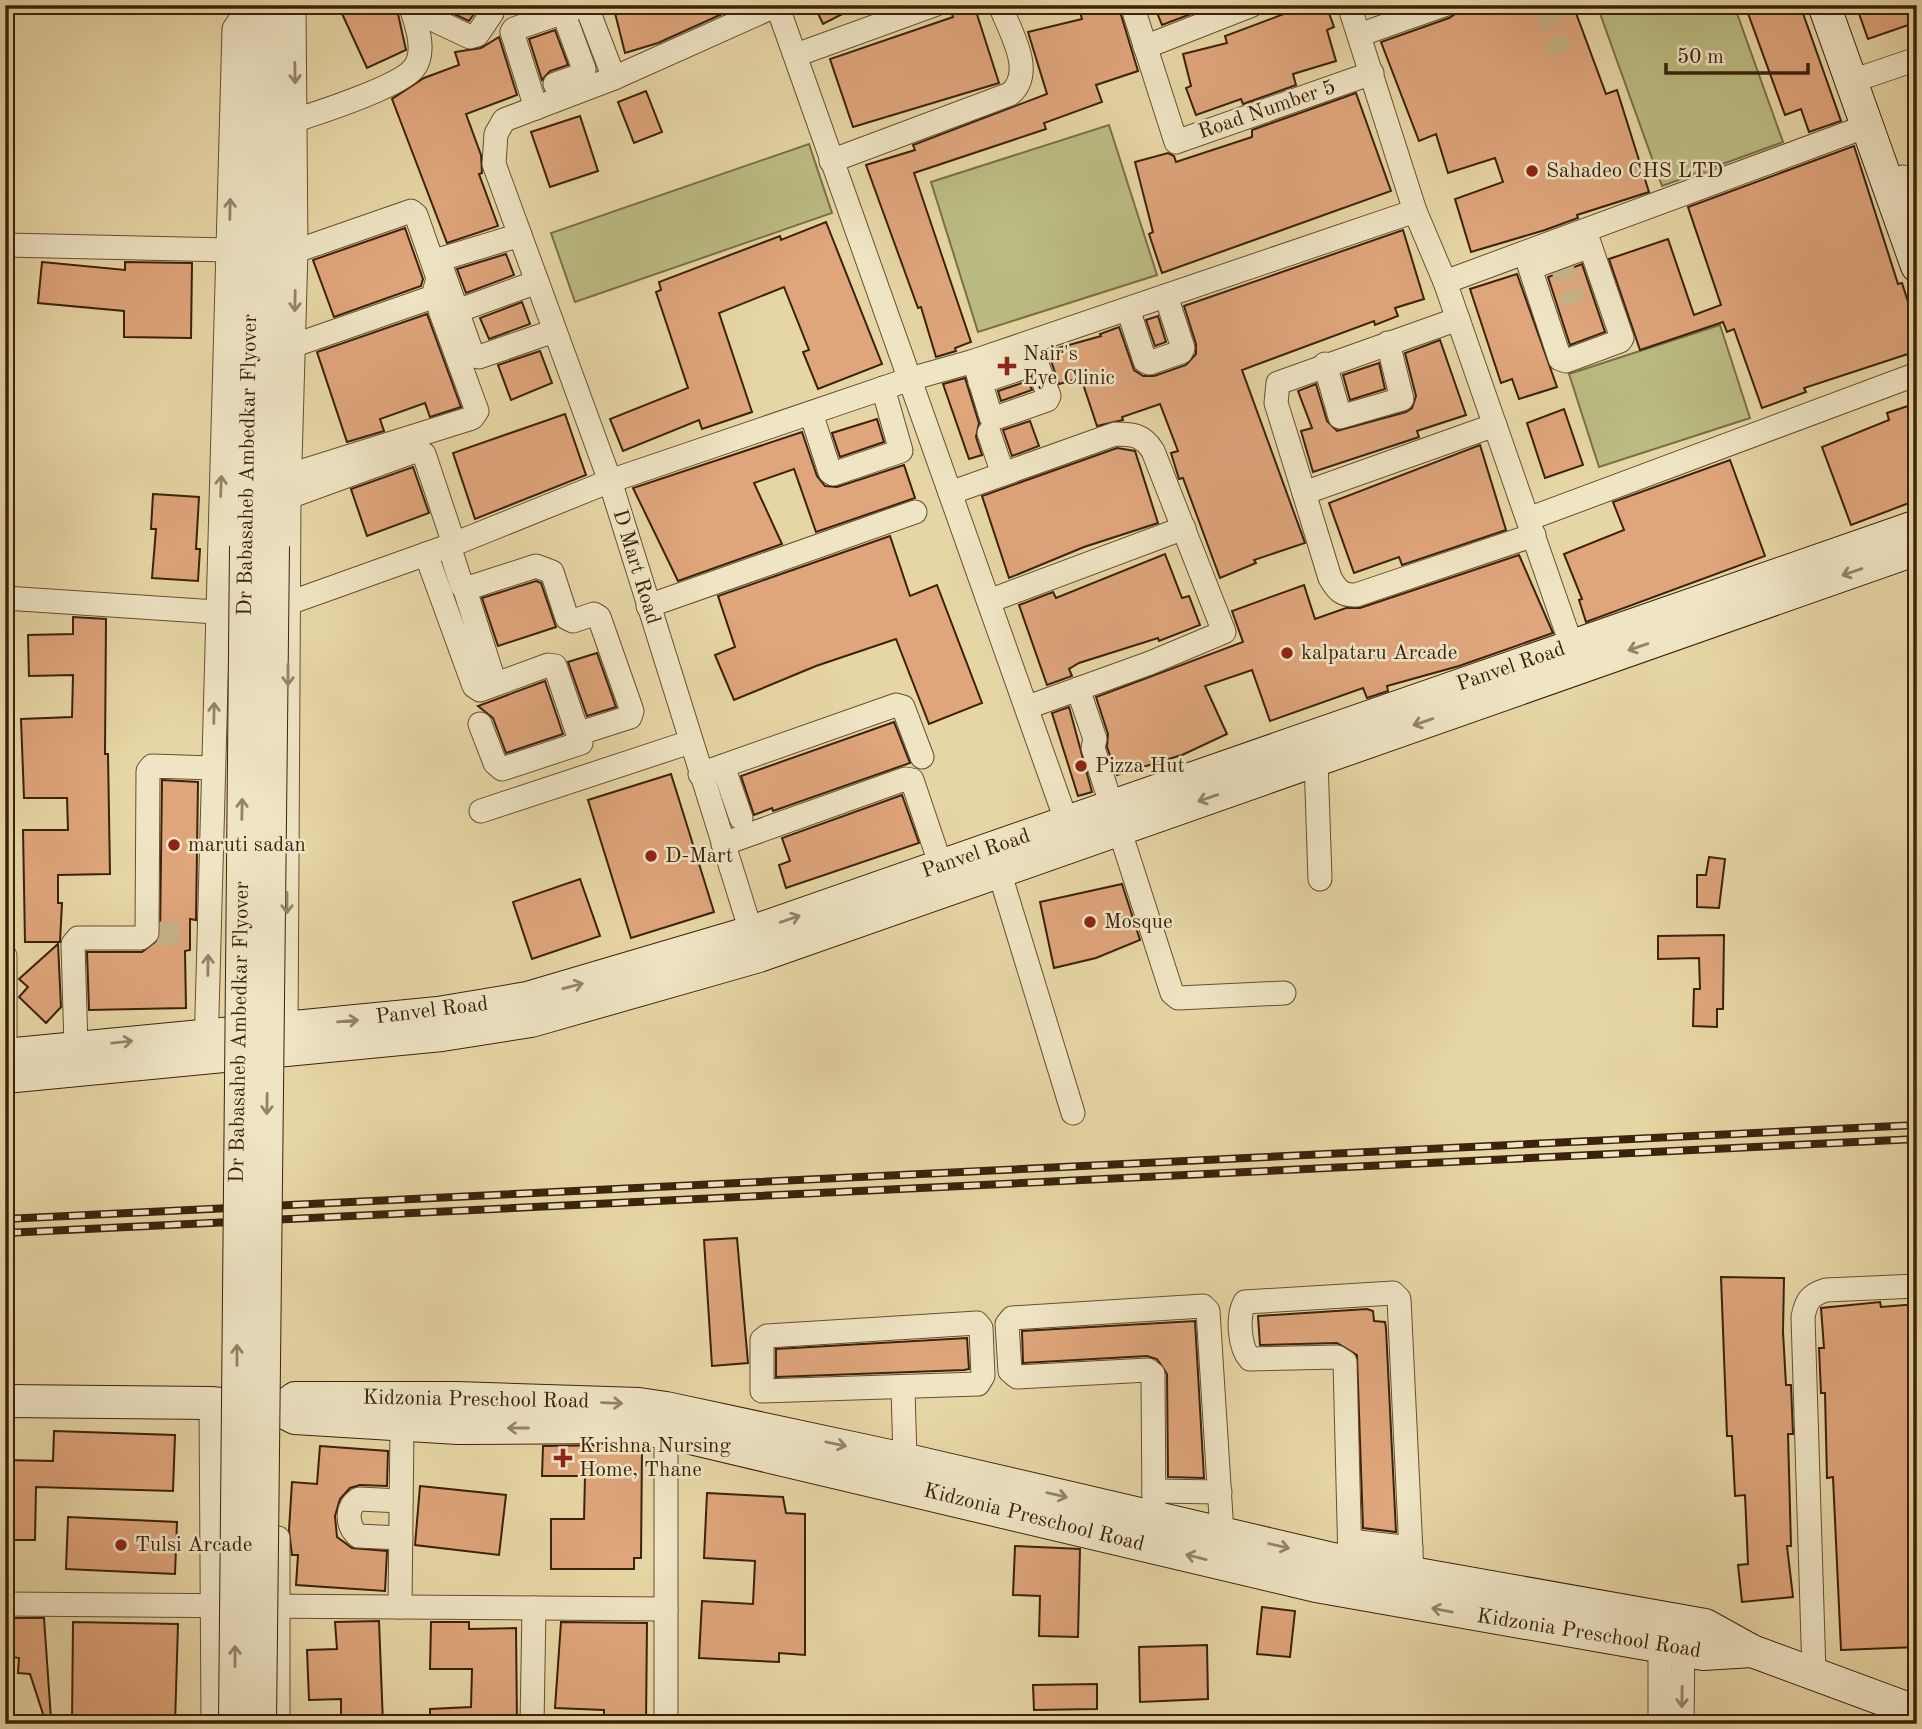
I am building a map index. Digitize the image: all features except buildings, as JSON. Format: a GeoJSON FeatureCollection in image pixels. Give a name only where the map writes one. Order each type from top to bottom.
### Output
{"type":"FeatureCollection","features":[{"type":"Feature","properties":{"kind":"street"},"geometry":{"type":"LineString","coordinates":[[206,1045],[200,934],[213,768],[234,29],[251,5]]}},
{"type":"Feature","properties":{"kind":"street","name":"Dr Babasaheb Ambedkar Flyover"},"geometry":{"type":"LineString","coordinates":[[251,5],[260,546],[260,1724]]}},
{"type":"Feature","properties":{"kind":"street","name":"Dr Babasaheb Ambedkar Flyover"},"geometry":{"type":"LineString","coordinates":[[235,1724],[260,546],[277,5]]}},
{"type":"Feature","properties":{"kind":"street"},"geometry":{"type":"LineString","coordinates":[[286,1038],[290,486],[296,251],[294,5]]}},
{"type":"Feature","properties":{"kind":"street"},"geometry":{"type":"LineString","coordinates":[[296,120],[399,80],[414,69],[418,61],[418,28],[410,5]]}},
{"type":"Feature","properties":{"kind":"street"},"geometry":{"type":"LineString","coordinates":[[428,5],[434,20],[470,37],[477,35],[492,13],[489,5]]}},
{"type":"Feature","properties":{"kind":"street"},"geometry":{"type":"LineString","coordinates":[[534,100],[614,78],[777,5],[1071,833]]}},
{"type":"Feature","properties":{"kind":"street"},"geometry":{"type":"LineString","coordinates":[[796,55],[934,5]]}},
{"type":"Feature","properties":{"kind":"street"},"geometry":{"type":"LineString","coordinates":[[831,161],[1010,94],[1019,86],[1022,76],[1021,62],[1000,5]]}},
{"type":"Feature","properties":{"kind":"street"},"geometry":{"type":"LineString","coordinates":[[1132,5],[1145,47],[1252,5]]}},
{"type":"Feature","properties":{"kind":"street"},"geometry":{"type":"LineString","coordinates":[[1349,5],[1373,73],[1415,211],[1446,282],[1576,657]]}},
{"type":"Feature","properties":{"kind":"street"},"geometry":{"type":"LineString","coordinates":[[1359,35],[1444,5]]}},
{"type":"Feature","properties":{"kind":"street"},"geometry":{"type":"LineString","coordinates":[[1824,5],[1867,125],[1902,177],[1917,213]]}},
{"type":"Feature","properties":{"kind":"street"},"geometry":{"type":"LineString","coordinates":[[578,8],[614,78]]}},
{"type":"Feature","properties":{"kind":"street"},"geometry":{"type":"LineString","coordinates":[[534,100],[512,33],[514,29],[578,8]]}},
{"type":"Feature","properties":{"kind":"street"},"geometry":{"type":"LineString","coordinates":[[5,598],[216,612],[289,603],[452,545],[610,481],[494,164],[496,134],[504,120],[534,100],[582,75],[584,69],[578,8]]}},
{"type":"Feature","properties":{"kind":"street","name":"Road Number 5"},"geometry":{"type":"LineString","coordinates":[[1145,47],[1176,142],[1373,73]]}},
{"type":"Feature","properties":{"kind":"street"},"geometry":{"type":"LineString","coordinates":[[1852,81],[1917,59]]}},
{"type":"Feature","properties":{"kind":"street"},"geometry":{"type":"LineString","coordinates":[[1446,282],[1557,253],[1867,125]]}},
{"type":"Feature","properties":{"kind":"street"},"geometry":{"type":"LineString","coordinates":[[1902,177],[1917,266]]}},
{"type":"Feature","properties":{"kind":"street"},"geometry":{"type":"LineString","coordinates":[[295,351],[433,296],[438,278],[416,215],[411,211],[296,251]]}},
{"type":"Feature","properties":{"kind":"street","name":"D Mart Road"},"geometry":{"type":"LineString","coordinates":[[755,944],[610,481],[910,379],[981,370],[1033,353],[1128,309],[1415,211]]}},
{"type":"Feature","properties":{"kind":"street"},"geometry":{"type":"LineString","coordinates":[[290,486],[472,418],[477,411],[442,310],[441,259],[520,235]]}},
{"type":"Feature","properties":{"kind":"street"},"geometry":{"type":"LineString","coordinates":[[1527,261],[1560,359],[1566,361],[1622,338],[1587,239]]}},
{"type":"Feature","properties":{"kind":"street"},"geometry":{"type":"LineString","coordinates":[[5,245],[229,250]]}},
{"type":"Feature","properties":{"kind":"street"},"geometry":{"type":"LineString","coordinates":[[295,351],[537,282]]}},
{"type":"Feature","properties":{"kind":"street"},"geometry":{"type":"LineString","coordinates":[[1128,309],[1145,361],[1160,360],[1181,352],[1183,348],[1166,296]]}},
{"type":"Feature","properties":{"kind":"street"},"geometry":{"type":"LineString","coordinates":[[442,310],[473,356],[479,357],[554,331]]}},
{"type":"Feature","properties":{"kind":"street"},"geometry":{"type":"LineString","coordinates":[[1458,319],[1389,349],[1327,370],[1287,377],[1278,383],[1275,392],[1330,578],[1346,596],[1356,595],[1531,527],[1917,374]]}},
{"type":"Feature","properties":{"kind":"street"},"geometry":{"type":"LineString","coordinates":[[1327,370],[1340,417],[1402,399],[1389,349]]}},
{"type":"Feature","properties":{"kind":"street"},"geometry":{"type":"LineString","coordinates":[[981,370],[991,417],[1008,414],[1049,397],[1033,353]]}},
{"type":"Feature","properties":{"kind":"street"},"geometry":{"type":"LineString","coordinates":[[811,413],[830,472],[834,474],[890,455],[901,451],[903,446],[883,388]]}},
{"type":"Feature","properties":{"kind":"street"},"geometry":{"type":"LineString","coordinates":[[1304,493],[1495,425]]}},
{"type":"Feature","properties":{"kind":"street"},"geometry":{"type":"LineString","coordinates":[[989,433],[1003,474]]}},
{"type":"Feature","properties":{"kind":"street"},"geometry":{"type":"LineString","coordinates":[[950,493],[1115,433],[1135,434],[1147,441],[1153,451],[1224,632],[1028,707]]}},
{"type":"Feature","properties":{"kind":"street"},"geometry":{"type":"LineString","coordinates":[[290,486],[418,450],[424,454],[462,586]]}},
{"type":"Feature","properties":{"kind":"street"},"geometry":{"type":"LineString","coordinates":[[649,606],[915,512]]}},
{"type":"Feature","properties":{"kind":"street","name":"Panvel Road"},"geometry":{"type":"LineString","coordinates":[[1116,818],[1316,760],[1917,526]]}},
{"type":"Feature","properties":{"kind":"street"},"geometry":{"type":"LineString","coordinates":[[989,601],[1184,528]]}},
{"type":"Feature","properties":{"kind":"street","name":"Panvel Road"},"geometry":{"type":"LineString","coordinates":[[755,944],[941,866],[1071,833],[1576,657],[1917,549]]}},
{"type":"Feature","properties":{"kind":"street"},"geometry":{"type":"LineString","coordinates":[[426,554],[474,687],[481,690],[548,665],[555,666],[577,731],[630,717],[632,712],[599,617],[594,614],[573,621],[567,618],[552,572],[536,566],[468,588],[466,593],[495,684]]}},
{"type":"Feature","properties":{"kind":"street"},"geometry":{"type":"LineString","coordinates":[[1078,689],[1095,739],[1093,748],[1172,993],[1178,998],[1284,993]]}},
{"type":"Feature","properties":{"kind":"street"},"geometry":{"type":"LineString","coordinates":[[700,774],[896,705],[902,707],[922,757]]}},
{"type":"Feature","properties":{"kind":"street"},"geometry":{"type":"LineString","coordinates":[[480,724],[495,763],[502,769],[580,739],[590,775]]}},
{"type":"Feature","properties":{"kind":"street"},"geometry":{"type":"LineString","coordinates":[[481,810],[690,742]]}},
{"type":"Feature","properties":{"kind":"street"},"geometry":{"type":"LineString","coordinates":[[1316,760],[1320,879]]}},
{"type":"Feature","properties":{"kind":"street"},"geometry":{"type":"LineString","coordinates":[[76,1047],[73,944],[78,938],[141,938],[152,933],[148,771],[152,766],[213,768]]}},
{"type":"Feature","properties":{"kind":"street"},"geometry":{"type":"LineString","coordinates":[[723,766],[741,818]]}},
{"type":"Feature","properties":{"kind":"street"},"geometry":{"type":"LineString","coordinates":[[723,845],[905,779],[912,780],[941,866]]}},
{"type":"Feature","properties":{"kind":"street","name":"Panvel Road"},"geometry":{"type":"LineString","coordinates":[[5,1077],[206,1045],[286,1038],[442,1035],[531,1021],[755,944],[999,871],[1071,833]]}},
{"type":"Feature","properties":{"kind":"street"},"geometry":{"type":"LineString","coordinates":[[999,871],[1073,1113]]}},
{"type":"Feature","properties":{"kind":"street"},"geometry":{"type":"LineString","coordinates":[[5,956],[5,1077]]}},
{"type":"Feature","properties":{"kind":"street","name":"Panvel Road"},"geometry":{"type":"LineString","coordinates":[[5,1055],[76,1047],[206,1045]]}},
{"type":"Feature","properties":{"kind":"street"},"geometry":{"type":"LineString","coordinates":[[1917,1286],[1826,1290],[1813,1294],[1806,1303],[1803,1317],[1814,1673],[1917,1712]]}},
{"type":"Feature","properties":{"kind":"street"},"geometry":{"type":"LineString","coordinates":[[1350,1552],[1345,1362],[1338,1357],[1250,1359],[1243,1351],[1241,1310],[1245,1302],[1392,1293],[1399,1299],[1412,1561]]}},
{"type":"Feature","properties":{"kind":"street"},"geometry":{"type":"LineString","coordinates":[[1220,1492],[1154,1504],[1153,1374],[1148,1370],[1017,1377],[1010,1371],[1007,1324],[1012,1318],[1203,1306],[1208,1311],[1220,1492],[1222,1533]]}},
{"type":"Feature","properties":{"kind":"street"},"geometry":{"type":"LineString","coordinates":[[762,1391],[903,1389],[978,1384],[983,1376],[981,1328],[977,1323],[767,1336],[762,1340],[762,1391],[762,1429]]}},
{"type":"Feature","properties":{"kind":"street"},"geometry":{"type":"LineString","coordinates":[[903,1389],[905,1459]]}},
{"type":"Feature","properties":{"kind":"street","name":"Kidzonia Preschool Road"},"geometry":{"type":"LineString","coordinates":[[1672,1633],[1533,1626],[1316,1586],[1095,1518],[905,1459],[762,1429],[666,1420],[616,1427],[458,1428],[295,1418],[279,1410],[295,1398],[456,1398],[639,1404],[666,1420],[1095,1518],[1154,1504],[1222,1533],[1412,1561],[1672,1633],[1703,1654],[1752,1651],[1814,1673]]}},
{"type":"Feature","properties":{"kind":"street"},"geometry":{"type":"LineString","coordinates":[[5,1401],[211,1403],[279,1410],[278,1724]]}},
{"type":"Feature","properties":{"kind":"street"},"geometry":{"type":"LineString","coordinates":[[211,1403],[213,1724]]}},
{"type":"Feature","properties":{"kind":"street"},"geometry":{"type":"LineString","coordinates":[[666,1420],[666,1724]]}},
{"type":"Feature","properties":{"kind":"street"},"geometry":{"type":"LineString","coordinates":[[400,1607],[402,1425]]}},
{"type":"Feature","properties":{"kind":"street"},"geometry":{"type":"LineString","coordinates":[[401,1501],[359,1499],[349,1512],[349,1523],[358,1535],[401,1538]]}},
{"type":"Feature","properties":{"kind":"street"},"geometry":{"type":"LineString","coordinates":[[5,1604],[666,1609]]}},
{"type":"Feature","properties":{"kind":"street"},"geometry":{"type":"LineString","coordinates":[[532,1724],[534,1608]]}},
{"type":"Feature","properties":{"kind":"street"},"geometry":{"type":"LineString","coordinates":[[1660,1724],[1672,1633]]}},
{"type":"Feature","properties":{"kind":"street"},"geometry":{"type":"LineString","coordinates":[[1672,1633],[1682,1724]]}},
{"type":"Feature","properties":{"kind":"green space"},"geometry":{"type":"Polygon","coordinates":[[[1597,5],[1734,5],[1783,142],[1662,186],[1597,5]]]}},
{"type":"Feature","properties":{"kind":"green space"},"geometry":{"type":"Polygon","coordinates":[[[1109,125],[1157,275],[978,332],[931,182],[1109,125]]]}},
{"type":"Feature","properties":{"kind":"green space"},"geometry":{"type":"Polygon","coordinates":[[[809,144],[832,213],[575,302],[551,233],[809,144]]]}},
{"type":"Feature","properties":{"kind":"green space"},"geometry":{"type":"Polygon","coordinates":[[[1720,325],[1750,418],[1599,467],[1569,374],[1720,325]]]}},
{"type":"Feature","properties":{"kind":"tunnel"},"geometry":{"type":"LineString","coordinates":[[1545,5],[1561,52]]}},
{"type":"Feature","properties":{"kind":"tunnel"},"geometry":{"type":"LineString","coordinates":[[1559,258],[1574,303]]}},
{"type":"Feature","properties":{"kind":"tunnel"},"geometry":{"type":"LineString","coordinates":[[157,933],[191,934]]}},
{"type":"Feature","properties":{"kind":"railway"},"geometry":{"type":"LineString","coordinates":[[5,1219],[1917,1125]]}},
{"type":"Feature","properties":{"kind":"railway"},"geometry":{"type":"LineString","coordinates":[[5,1233],[1917,1139]]}},
{"type":"Feature","properties":{"kind":"place","name":"Sahadeo CHS LTD"},"geometry":{"type":"Point","coordinates":[1532,171]}},
{"type":"Feature","properties":{"kind":"place","name":"Nair's Eye Clinic"},"geometry":{"type":"Point","coordinates":[1007,366]}},
{"type":"Feature","properties":{"kind":"place","name":"kalpataru Arcade"},"geometry":{"type":"Point","coordinates":[1287,653]}},
{"type":"Feature","properties":{"kind":"place","name":"Pizza Hut"},"geometry":{"type":"Point","coordinates":[1081,766]}},
{"type":"Feature","properties":{"kind":"place","name":"maruti sadan"},"geometry":{"type":"Point","coordinates":[174,845]}},
{"type":"Feature","properties":{"kind":"place","name":"D-Mart"},"geometry":{"type":"Point","coordinates":[651,856]}},
{"type":"Feature","properties":{"kind":"place","name":"Mosque"},"geometry":{"type":"Point","coordinates":[1090,922]}},
{"type":"Feature","properties":{"kind":"place","name":"Krishna Nursing Home, Thane"},"geometry":{"type":"Point","coordinates":[563,1458]}},
{"type":"Feature","properties":{"kind":"place","name":"Tulsi Arcade"},"geometry":{"type":"Point","coordinates":[121,1545]}}]}
